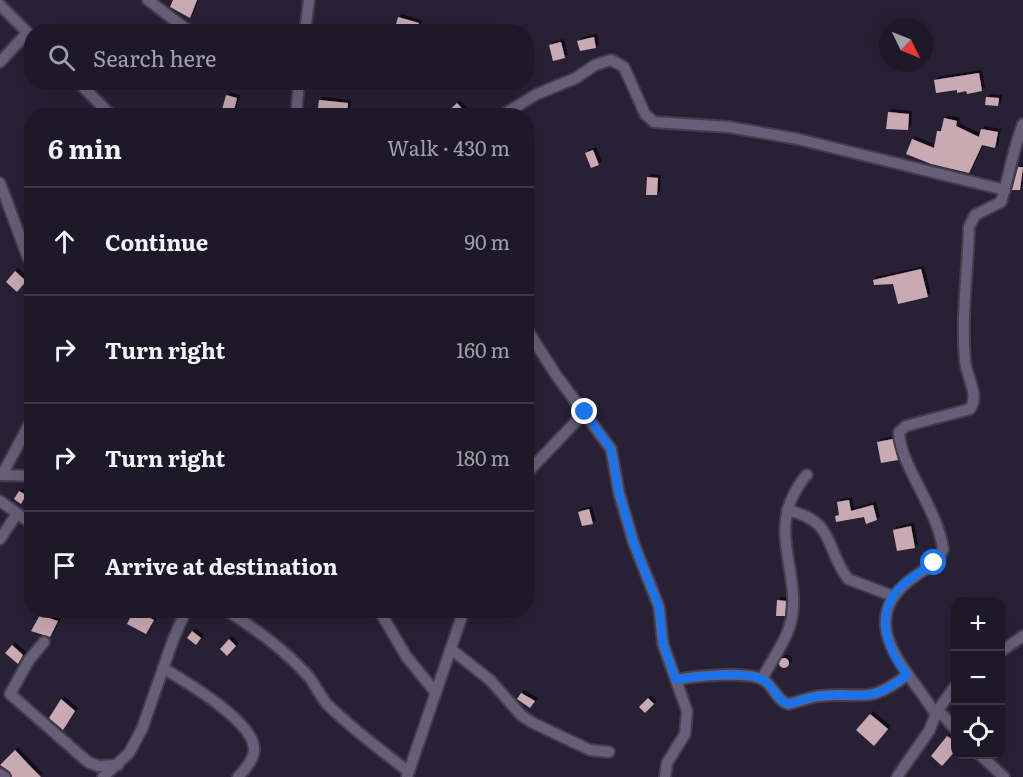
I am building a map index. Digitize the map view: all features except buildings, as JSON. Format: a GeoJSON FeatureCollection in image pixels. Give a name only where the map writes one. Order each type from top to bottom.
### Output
{"type":"FeatureCollection","features":[{"type":"Feature","properties":{"kind":"street"},"geometry":{"type":"LineString","coordinates":[[148,0],[180,24]]}},
{"type":"Feature","properties":{"kind":"street"},"geometry":{"type":"LineString","coordinates":[[306,24],[309,0]]}},
{"type":"Feature","properties":{"kind":"street"},"geometry":{"type":"LineString","coordinates":[[0,5],[24,30]]}},
{"type":"Feature","properties":{"kind":"street"},"geometry":{"type":"LineString","coordinates":[[0,62],[24,40]]}},
{"type":"Feature","properties":{"kind":"street"},"geometry":{"type":"LineString","coordinates":[[515,108],[554,85],[576,78],[595,65],[611,60],[624,67],[645,114],[654,122],[729,128],[798,139],[1005,190]]}},
{"type":"Feature","properties":{"kind":"street"},"geometry":{"type":"LineString","coordinates":[[86,90],[104,108]]}},
{"type":"Feature","properties":{"kind":"street"},"geometry":{"type":"LineString","coordinates":[[297,108],[298,90]]}},
{"type":"Feature","properties":{"kind":"street"},"geometry":{"type":"LineString","coordinates":[[951,725],[937,712],[895,659],[886,634],[887,613],[893,596],[934,563],[943,549],[934,516],[912,470],[899,432],[906,426],[970,409],[973,404],[975,398],[965,365],[963,341],[969,227],[975,215],[1001,202],[1014,145],[1023,124]]}},
{"type":"Feature","properties":{"kind":"street"},"geometry":{"type":"LineString","coordinates":[[0,183],[24,247]]}},
{"type":"Feature","properties":{"kind":"street"},"geometry":{"type":"LineString","coordinates":[[534,341],[556,375],[611,449],[619,493],[634,544],[659,607],[663,644],[687,711],[687,726],[681,742],[667,763],[665,777]]}},
{"type":"Feature","properties":{"kind":"street"},"geometry":{"type":"LineString","coordinates":[[534,466],[585,412]]}},
{"type":"Feature","properties":{"kind":"street"},"geometry":{"type":"LineString","coordinates":[[24,433],[1,475],[24,476]]}},
{"type":"Feature","properties":{"kind":"street"},"geometry":{"type":"LineString","coordinates":[[762,679],[787,634],[792,618],[793,602],[783,535],[787,510],[807,475]]}},
{"type":"Feature","properties":{"kind":"street"},"geometry":{"type":"LineString","coordinates":[[0,501],[24,519]]}},
{"type":"Feature","properties":{"kind":"street"},"geometry":{"type":"LineString","coordinates":[[787,510],[797,513],[825,531],[848,579],[893,596]]}},
{"type":"Feature","properties":{"kind":"street"},"geometry":{"type":"LineString","coordinates":[[0,539],[17,514]]}},
{"type":"Feature","properties":{"kind":"street"},"geometry":{"type":"LineString","coordinates":[[103,777],[129,753],[142,729],[183,618]]}},
{"type":"Feature","properties":{"kind":"street"},"geometry":{"type":"LineString","coordinates":[[238,618],[274,643],[310,679],[325,702],[362,737],[386,752],[408,775],[462,618]]}},
{"type":"Feature","properties":{"kind":"street"},"geometry":{"type":"LineString","coordinates":[[384,618],[406,656],[436,693]]}},
{"type":"Feature","properties":{"kind":"street"},"geometry":{"type":"LineString","coordinates":[[1001,651],[1023,636]]}},
{"type":"Feature","properties":{"kind":"street"},"geometry":{"type":"LineString","coordinates":[[10,694],[29,660],[45,642]]}},
{"type":"Feature","properties":{"kind":"street"},"geometry":{"type":"LineString","coordinates":[[452,650],[490,680],[521,715],[531,722],[590,750],[609,752]]}},
{"type":"Feature","properties":{"kind":"street"},"geometry":{"type":"LineString","coordinates":[[163,668],[209,695],[251,738],[255,748],[252,760],[238,777]]}},
{"type":"Feature","properties":{"kind":"street"},"geometry":{"type":"LineString","coordinates":[[676,680],[711,676],[762,679],[788,704],[820,696],[858,697],[880,694],[907,675]]}},
{"type":"Feature","properties":{"kind":"street"},"geometry":{"type":"LineString","coordinates":[[0,688],[10,694],[88,762],[98,766],[118,765]]}},
{"type":"Feature","properties":{"kind":"street"},"geometry":{"type":"LineString","coordinates":[[897,777],[929,731],[937,712],[951,692]]}},
{"type":"Feature","properties":{"kind":"street"},"geometry":{"type":"LineString","coordinates":[[984,759],[1004,777]]}},
{"type":"Feature","properties":{"kind":"street"},"geometry":{"type":"LineString","coordinates":[[0,774],[5,777]]}},
{"type":"Feature","properties":{"kind":"route"},"geometry":{"type":"LineString","coordinates":[[585,412],[611,449],[619,493],[634,544],[659,607],[663,644],[676,680],[711,676],[753,677],[768,683],[784,703],[788,704],[820,696],[858,697],[880,694],[907,675],[895,659],[886,634],[887,613],[893,596],[934,563]]}}]}
